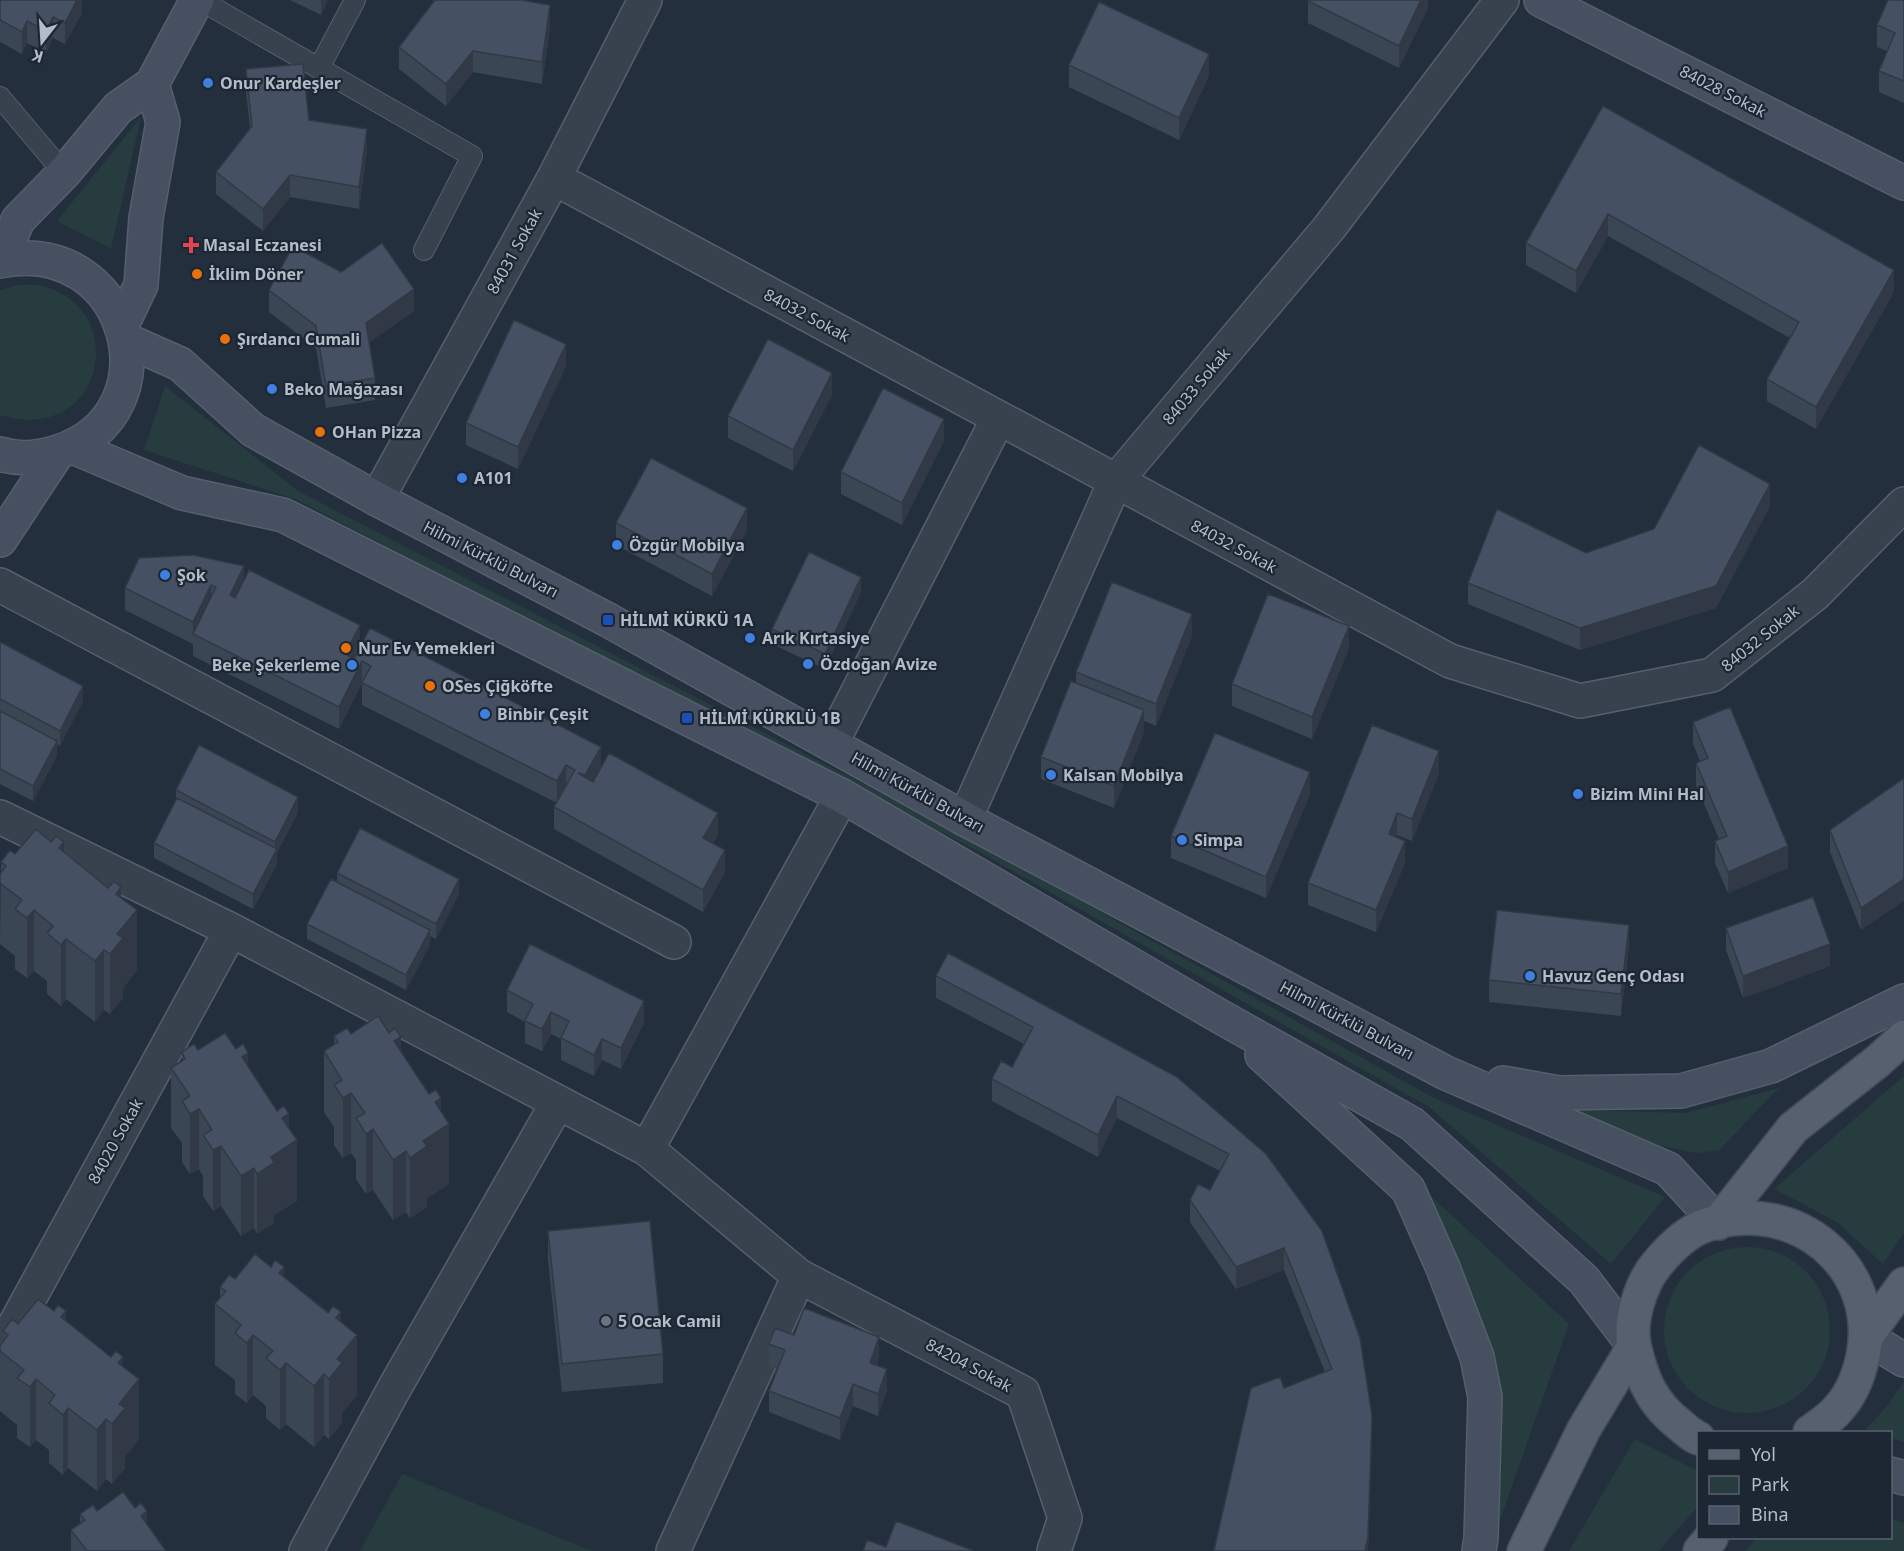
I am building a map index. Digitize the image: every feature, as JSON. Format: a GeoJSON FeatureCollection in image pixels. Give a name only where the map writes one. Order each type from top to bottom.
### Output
{"type":"FeatureCollection","features":[{"type":"Feature","properties":{"kind":"main road"},"geometry":{"type":"LineString","coordinates":[[0,454],[11,457],[43,457],[66,450],[99,429],[118,402],[127,372],[124,333],[116,310],[97,285],[70,267],[36,257],[1,260],[18,220],[64,173],[118,108],[152,84],[199,0]]}},
{"type":"Feature","properties":{"kind":"main road","name":"84028 Sokak"},"geometry":{"type":"LineString","coordinates":[[1541,0],[1904,183]]}},
{"type":"Feature","properties":{"kind":"main road"},"geometry":{"type":"LineString","coordinates":[[124,333],[141,285],[146,218],[163,122],[152,84]]}},
{"type":"Feature","properties":{"kind":"main road","name":"Hilmi Kürklü Bulvarı"},"geometry":{"type":"LineString","coordinates":[[124,333],[180,364],[253,430],[377,500],[608,620],[965,819],[1446,1072],[1668,1169],[1718,1223]]}},
{"type":"Feature","properties":{"kind":"main road"},"geometry":{"type":"LineString","coordinates":[[0,540],[66,450]]}},
{"type":"Feature","properties":{"kind":"main road"},"geometry":{"type":"LineString","coordinates":[[66,450],[186,495],[283,515],[842,796],[1221,1017],[1412,1124],[1584,1280],[1634,1346]]}},
{"type":"Feature","properties":{"kind":"main road"},"geometry":{"type":"LineString","coordinates":[[1446,1072],[1559,1093],[1681,1091],[1771,1066],[1904,1001]]}},
{"type":"Feature","properties":{"kind":"main road"},"geometry":{"type":"LineString","coordinates":[[1221,1017],[1408,1189],[1443,1268],[1478,1357],[1485,1397],[1479,1551]]}},
{"type":"Feature","properties":{"kind":"main road"},"geometry":{"type":"LineString","coordinates":[[1718,1223],[1793,1128],[1878,1061],[1904,1037]]}},
{"type":"Feature","properties":{"kind":"main road"},"geometry":{"type":"LineString","coordinates":[[1697,1437],[1664,1413],[1643,1382],[1634,1346],[1635,1309],[1649,1274],[1673,1245],[1705,1226],[1742,1217],[1779,1221],[1813,1236],[1842,1263],[1861,1298],[1866,1337],[1859,1375],[1839,1409],[1811,1431]]}},
{"type":"Feature","properties":{"kind":"main road"},"geometry":{"type":"LineString","coordinates":[[1866,1337],[1904,1284]]}},
{"type":"Feature","properties":{"kind":"main road"},"geometry":{"type":"LineString","coordinates":[[1866,1337],[1904,1360]]}},
{"type":"Feature","properties":{"kind":"main road"},"geometry":{"type":"LineString","coordinates":[[1524,1551],[1584,1429],[1634,1346]]}},
{"type":"Feature","properties":{"kind":"main road"},"geometry":{"type":"LineString","coordinates":[[1700,1551],[1711,1539]]}},
{"type":"Feature","properties":{"kind":"street","name":"84031 Sokak"},"geometry":{"type":"LineString","coordinates":[[377,500],[554,178],[645,0]]}},
{"type":"Feature","properties":{"kind":"street","name":"84033 Sokak"},"geometry":{"type":"LineString","coordinates":[[965,819],[1115,482],[1329,228],[1502,0]]}},
{"type":"Feature","properties":{"kind":"street","name":"84032 Sokak"},"geometry":{"type":"LineString","coordinates":[[554,178],[1450,661],[1580,701],[1712,675],[1815,594],[1904,504]]}},
{"type":"Feature","properties":{"kind":"street"},"geometry":{"type":"LineString","coordinates":[[831,744],[998,419]]}},
{"type":"Feature","properties":{"kind":"street"},"geometry":{"type":"LineString","coordinates":[[0,585],[674,942]]}},
{"type":"Feature","properties":{"kind":"street"},"geometry":{"type":"LineString","coordinates":[[647,1149],[842,796]]}},
{"type":"Feature","properties":{"kind":"street","name":"84204 Sokak"},"geometry":{"type":"LineString","coordinates":[[0,817],[231,930],[647,1149],[799,1276],[1023,1394],[1065,1518],[1054,1551]]}},
{"type":"Feature","properties":{"kind":"street","name":"84020 Sokak"},"geometry":{"type":"LineString","coordinates":[[0,1352],[231,930]]}},
{"type":"Feature","properties":{"kind":"street"},"geometry":{"type":"LineString","coordinates":[[306,1551],[395,1387],[558,1102]]}},
{"type":"Feature","properties":{"kind":"street"},"geometry":{"type":"LineString","coordinates":[[673,1551],[799,1276]]}},
{"type":"Feature","properties":{"kind":"lane"},"geometry":{"type":"LineString","coordinates":[[199,0],[472,156],[424,250]]}},
{"type":"Feature","properties":{"kind":"lane"},"geometry":{"type":"LineString","coordinates":[[319,68],[355,0]]}},
{"type":"Feature","properties":{"kind":"lane"},"geometry":{"type":"LineString","coordinates":[[0,97],[64,173]]}},
{"type":"Feature","properties":{"kind":"green space"},"geometry":{"type":"Polygon","coordinates":[[[141,117],[111,249],[57,221],[141,117]]]}},
{"type":"Feature","properties":{"kind":"green space"},"geometry":{"type":"Polygon","coordinates":[[[19,285],[42,286],[70,299],[88,320],[96,345],[94,371],[83,394],[63,411],[35,420],[0,415],[0,290],[19,285]]]}},
{"type":"Feature","properties":{"kind":"green space"},"geometry":{"type":"Polygon","coordinates":[[[165,386],[298,491],[977,843],[1434,1098],[1665,1197],[1611,1264],[1429,1107],[972,848],[295,499],[144,450],[165,386]]]}},
{"type":"Feature","properties":{"kind":"green space"},"geometry":{"type":"Polygon","coordinates":[[[1904,1076],[1904,1233],[1883,1264],[1837,1222],[1774,1189],[1904,1076]]]}},
{"type":"Feature","properties":{"kind":"green space"},"geometry":{"type":"Polygon","coordinates":[[[1779,1088],[1719,1150],[1697,1153],[1642,1142],[1577,1110],[1686,1113],[1779,1088]]]}},
{"type":"Feature","properties":{"kind":"green space"},"geometry":{"type":"Polygon","coordinates":[[[1419,1185],[1569,1324],[1493,1540],[1500,1434],[1419,1185]]]}},
{"type":"Feature","properties":{"kind":"green space"},"geometry":{"type":"Polygon","coordinates":[[[1747,1247],[1779,1254],[1793,1261],[1805,1272],[1816,1284],[1823,1298],[1830,1330],[1823,1362],[1816,1376],[1805,1388],[1793,1399],[1779,1406],[1747,1413],[1715,1406],[1701,1399],[1689,1388],[1678,1376],[1671,1362],[1664,1330],[1671,1298],[1678,1284],[1689,1272],[1701,1261],[1715,1254],[1747,1247]]]}},
{"type":"Feature","properties":{"kind":"green space"},"geometry":{"type":"Polygon","coordinates":[[[1904,1381],[1904,1442],[1892,1438],[1892,1431],[1866,1429],[1887,1406],[1904,1381]]]}},
{"type":"Feature","properties":{"kind":"green space"},"geometry":{"type":"Polygon","coordinates":[[[1635,1439],[1697,1470],[1697,1507],[1659,1551],[1569,1551],[1635,1439]]]}},
{"type":"Feature","properties":{"kind":"green space"},"geometry":{"type":"Polygon","coordinates":[[[402,1474],[592,1551],[360,1551],[402,1474]]]}},
{"type":"Feature","properties":{"kind":"green space"},"geometry":{"type":"Polygon","coordinates":[[[1892,1519],[1904,1523],[1904,1551],[1745,1551],[1756,1539],[1892,1539],[1892,1519]]]}},
{"type":"Feature","properties":{"kind":"building"},"geometry":{"type":"Polygon","coordinates":[[[0,0],[77,0],[65,23],[53,17],[46,31],[27,21],[22,32],[0,20],[0,0]]]}},
{"type":"Feature","properties":{"kind":"building"},"geometry":{"type":"Polygon","coordinates":[[[435,0],[521,0],[550,5],[542,62],[473,51],[446,84],[399,47],[435,0]]]}},
{"type":"Feature","properties":{"kind":"building"},"geometry":{"type":"Polygon","coordinates":[[[1308,0],[1421,0],[1399,46],[1308,0]]]}},
{"type":"Feature","properties":{"kind":"building"},"geometry":{"type":"Polygon","coordinates":[[[1888,0],[1904,0],[1904,81],[1879,71],[1895,33],[1877,25],[1888,0]]]}},
{"type":"Feature","properties":{"kind":"building"},"geometry":{"type":"Polygon","coordinates":[[[1099,2],[1209,54],[1179,118],[1069,65],[1099,2]]]}},
{"type":"Feature","properties":{"kind":"building"},"geometry":{"type":"Polygon","coordinates":[[[303,64],[309,120],[367,129],[359,187],[290,175],[263,209],[216,172],[252,126],[246,69],[303,64]]]}},
{"type":"Feature","properties":{"kind":"building"},"geometry":{"type":"Polygon","coordinates":[[[1603,106],[1894,270],[1816,407],[1767,379],[1799,322],[1608,214],[1576,271],[1526,243],[1603,106]]]}},
{"type":"Feature","properties":{"kind":"building"},"geometry":{"type":"Polygon","coordinates":[[[382,243],[414,289],[366,323],[375,378],[326,386],[316,326],[269,290],[293,246],[341,272],[382,243]]]}},
{"type":"Feature","properties":{"kind":"building"},"geometry":{"type":"Polygon","coordinates":[[[514,320],[566,344],[518,447],[466,423],[514,320]]]}},
{"type":"Feature","properties":{"kind":"building"},"geometry":{"type":"Polygon","coordinates":[[[768,339],[832,373],[793,450],[728,416],[768,339]]]}},
{"type":"Feature","properties":{"kind":"building"},"geometry":{"type":"Polygon","coordinates":[[[883,388],[944,419],[902,503],[841,472],[883,388]]]}},
{"type":"Feature","properties":{"kind":"building"},"geometry":{"type":"Polygon","coordinates":[[[1699,445],[1770,484],[1716,586],[1580,628],[1468,583],[1497,509],[1586,553],[1654,529],[1699,445]]]}},
{"type":"Feature","properties":{"kind":"building"},"geometry":{"type":"Polygon","coordinates":[[[651,458],[747,508],[712,574],[616,523],[651,458]]]}},
{"type":"Feature","properties":{"kind":"building"},"geometry":{"type":"Polygon","coordinates":[[[809,552],[861,577],[825,654],[772,629],[809,552]]]}},
{"type":"Feature","properties":{"kind":"building"},"geometry":{"type":"Polygon","coordinates":[[[193,555],[244,566],[230,595],[235,598],[249,570],[360,625],[345,654],[354,659],[370,628],[601,747],[585,775],[578,773],[593,782],[609,753],[718,813],[703,838],[725,850],[703,890],[554,807],[575,770],[566,765],[557,781],[362,683],[371,666],[362,661],[339,707],[193,634],[216,587],[211,585],[193,622],[125,588],[139,558],[193,555]]]}},
{"type":"Feature","properties":{"kind":"building"},"geometry":{"type":"Polygon","coordinates":[[[1112,582],[1192,614],[1156,704],[1076,672],[1112,582]]]}},
{"type":"Feature","properties":{"kind":"building"},"geometry":{"type":"Polygon","coordinates":[[[1268,594],[1349,626],[1312,717],[1232,684],[1268,594]]]}},
{"type":"Feature","properties":{"kind":"building"},"geometry":{"type":"Polygon","coordinates":[[[0,642],[83,686],[60,731],[0,699],[0,642]]]}},
{"type":"Feature","properties":{"kind":"building"},"geometry":{"type":"Polygon","coordinates":[[[1071,681],[1144,710],[1114,786],[1041,757],[1071,681]]]}},
{"type":"Feature","properties":{"kind":"building"},"geometry":{"type":"Polygon","coordinates":[[[1730,707],[1788,846],[1728,872],[1715,841],[1727,836],[1696,763],[1708,758],[1693,722],[1730,707]]]}},
{"type":"Feature","properties":{"kind":"building"},"geometry":{"type":"Polygon","coordinates":[[[0,711],[57,741],[33,786],[0,769],[0,711]]]}},
{"type":"Feature","properties":{"kind":"building"},"geometry":{"type":"Polygon","coordinates":[[[1372,725],[1439,751],[1412,819],[1397,813],[1389,834],[1405,841],[1376,910],[1308,883],[1372,725]]]}},
{"type":"Feature","properties":{"kind":"building"},"geometry":{"type":"Polygon","coordinates":[[[1215,733],[1310,772],[1266,877],[1171,836],[1215,733]]]}},
{"type":"Feature","properties":{"kind":"building"},"geometry":{"type":"Polygon","coordinates":[[[199,745],[298,797],[275,842],[176,790],[199,745]]]}},
{"type":"Feature","properties":{"kind":"building"},"geometry":{"type":"Polygon","coordinates":[[[1904,778],[1904,879],[1861,908],[1830,830],[1904,778]]]}},
{"type":"Feature","properties":{"kind":"building"},"geometry":{"type":"Polygon","coordinates":[[[177,798],[277,849],[253,894],[154,843],[177,798]]]}},
{"type":"Feature","properties":{"kind":"building"},"geometry":{"type":"Polygon","coordinates":[[[360,828],[459,879],[436,924],[337,873],[360,828]]]}},
{"type":"Feature","properties":{"kind":"building"},"geometry":{"type":"Polygon","coordinates":[[[36,829],[51,842],[56,836],[64,842],[59,848],[108,888],[114,881],[121,887],[116,894],[137,910],[117,934],[123,938],[110,954],[104,950],[95,961],[66,939],[61,945],[47,933],[53,926],[34,910],[27,918],[15,909],[22,900],[0,883],[0,874],[6,866],[1,862],[10,850],[15,854],[36,829]]]}},
{"type":"Feature","properties":{"kind":"building"},"geometry":{"type":"Polygon","coordinates":[[[331,879],[430,930],[406,975],[307,924],[331,879]]]}},
{"type":"Feature","properties":{"kind":"building"},"geometry":{"type":"Polygon","coordinates":[[[1813,897],[1830,944],[1743,976],[1726,928],[1813,897]]]}},
{"type":"Feature","properties":{"kind":"building"},"geometry":{"type":"Polygon","coordinates":[[[1497,910],[1629,925],[1621,994],[1489,980],[1497,910]]]}},
{"type":"Feature","properties":{"kind":"building"},"geometry":{"type":"Polygon","coordinates":[[[530,944],[644,1001],[621,1048],[602,1039],[594,1055],[561,1038],[569,1021],[551,1012],[542,1029],[525,1021],[533,1004],[507,990],[530,944]]]}},
{"type":"Feature","properties":{"kind":"building"},"geometry":{"type":"Polygon","coordinates":[[[948,953],[1177,1077],[1266,1154],[1322,1231],[1360,1338],[1372,1416],[1368,1537],[1365,1551],[1214,1550],[1251,1388],[1280,1377],[1284,1388],[1332,1369],[1284,1248],[1236,1267],[1190,1200],[1198,1184],[1210,1190],[1229,1154],[1117,1096],[1098,1135],[992,1079],[1001,1061],[1012,1067],[1033,1027],[936,976],[948,953]]]}},
{"type":"Feature","properties":{"kind":"building"},"geometry":{"type":"Polygon","coordinates":[[[378,1016],[389,1033],[395,1028],[401,1037],[394,1041],[429,1094],[436,1090],[441,1098],[435,1102],[449,1124],[423,1141],[427,1146],[410,1158],[406,1151],[393,1160],[373,1129],[366,1134],[356,1118],[365,1113],[351,1093],[343,1098],[334,1085],[342,1080],[324,1051],[338,1042],[334,1036],[347,1028],[351,1034],[378,1016]]]}},
{"type":"Feature","properties":{"kind":"building"},"geometry":{"type":"Polygon","coordinates":[[[225,1033],[236,1049],[243,1044],[248,1053],[242,1057],[277,1111],[284,1106],[289,1114],[282,1118],[297,1140],[271,1157],[274,1163],[257,1174],[254,1168],[241,1176],[221,1146],[213,1150],[203,1135],[212,1130],[199,1109],[190,1114],[182,1101],[190,1096],[171,1068],[185,1059],[182,1052],[194,1044],[198,1050],[225,1033]]]}},
{"type":"Feature","properties":{"kind":"building","name":"5 Ocak Camii"},"geometry":{"type":"Polygon","coordinates":[[[650,1221],[663,1354],[562,1364],[548,1231],[650,1221]]]}},
{"type":"Feature","properties":{"kind":"building"},"geometry":{"type":"Polygon","coordinates":[[[255,1254],[271,1267],[275,1260],[284,1267],[279,1273],[328,1313],[333,1306],[341,1312],[336,1318],[357,1335],[337,1359],[342,1363],[329,1379],[324,1374],[314,1386],[286,1363],[280,1370],[266,1358],[273,1351],[253,1335],[247,1343],[235,1333],[241,1325],[215,1304],[226,1291],[220,1287],[229,1275],[235,1279],[255,1254]]]}},
{"type":"Feature","properties":{"kind":"building"},"geometry":{"type":"Polygon","coordinates":[[[38,1299],[54,1311],[58,1305],[66,1311],[61,1317],[111,1357],[116,1351],[123,1357],[118,1363],[139,1379],[119,1404],[125,1408],[112,1424],[106,1419],[97,1430],[68,1408],[63,1415],[49,1403],[55,1395],[36,1379],[30,1387],[17,1378],[24,1370],[0,1351],[0,1346],[8,1335],[3,1331],[12,1319],[18,1324],[38,1299]]]}},
{"type":"Feature","properties":{"kind":"building"},"geometry":{"type":"Polygon","coordinates":[[[804,1308],[879,1337],[870,1363],[887,1369],[878,1394],[853,1384],[840,1418],[769,1391],[785,1350],[769,1344],[775,1328],[794,1335],[804,1308]]]}},
{"type":"Feature","properties":{"kind":"building"},"geometry":{"type":"Polygon","coordinates":[[[123,1492],[135,1508],[141,1503],[147,1511],[141,1516],[166,1551],[87,1551],[71,1530],[85,1520],[80,1514],[93,1505],[97,1511],[123,1492]]]}},
{"type":"Feature","properties":{"kind":"building"},"geometry":{"type":"Polygon","coordinates":[[[896,1521],[972,1551],[863,1551],[867,1540],[886,1547],[896,1521]]]}},
{"type":"Feature","properties":{"kind":"place","name":"Onur Kardeşler"},"geometry":{"type":"Point","coordinates":[208,83]}},
{"type":"Feature","properties":{"kind":"place","name":"Masal Eczanesi"},"geometry":{"type":"Point","coordinates":[191,245]}},
{"type":"Feature","properties":{"kind":"place","name":"İklim Döner"},"geometry":{"type":"Point","coordinates":[197,274]}},
{"type":"Feature","properties":{"kind":"place","name":"Şırdancı Cumali"},"geometry":{"type":"Point","coordinates":[225,339]}},
{"type":"Feature","properties":{"kind":"place","name":"Beko Mağazası"},"geometry":{"type":"Point","coordinates":[272,389]}},
{"type":"Feature","properties":{"kind":"place","name":"OHan Pizza"},"geometry":{"type":"Point","coordinates":[320,432]}},
{"type":"Feature","properties":{"kind":"place","name":"A101"},"geometry":{"type":"Point","coordinates":[462,478]}},
{"type":"Feature","properties":{"kind":"place","name":"Özgür Mobilya"},"geometry":{"type":"Point","coordinates":[617,545]}},
{"type":"Feature","properties":{"kind":"place","name":"Şok"},"geometry":{"type":"Point","coordinates":[165,575]}},
{"type":"Feature","properties":{"kind":"place","name":"HİLMİ KÜRKÜ 1A"},"geometry":{"type":"Point","coordinates":[608,620]}},
{"type":"Feature","properties":{"kind":"place","name":"Arık Kırtasiye"},"geometry":{"type":"Point","coordinates":[750,638]}},
{"type":"Feature","properties":{"kind":"place","name":"Nur Ev Yemekleri"},"geometry":{"type":"Point","coordinates":[346,648]}},
{"type":"Feature","properties":{"kind":"place","name":"Özdoğan Avize"},"geometry":{"type":"Point","coordinates":[808,664]}},
{"type":"Feature","properties":{"kind":"place","name":"Beke Şekerleme"},"geometry":{"type":"Point","coordinates":[352,665]}},
{"type":"Feature","properties":{"kind":"place","name":"OSes Çiğköfte"},"geometry":{"type":"Point","coordinates":[430,686]}},
{"type":"Feature","properties":{"kind":"place","name":"Binbir Çeşit"},"geometry":{"type":"Point","coordinates":[485,714]}},
{"type":"Feature","properties":{"kind":"place","name":"HİLMİ KÜRKLÜ 1B"},"geometry":{"type":"Point","coordinates":[687,718]}},
{"type":"Feature","properties":{"kind":"place","name":"Kalsan Mobilya"},"geometry":{"type":"Point","coordinates":[1051,775]}},
{"type":"Feature","properties":{"kind":"place","name":"Bizim Mini Hal"},"geometry":{"type":"Point","coordinates":[1578,794]}},
{"type":"Feature","properties":{"kind":"place","name":"Simpa"},"geometry":{"type":"Point","coordinates":[1182,840]}},
{"type":"Feature","properties":{"kind":"place","name":"Havuz Genç Odası"},"geometry":{"type":"Point","coordinates":[1530,976]}},
{"type":"Feature","properties":{"kind":"place","name":"5 Ocak Camii"},"geometry":{"type":"Point","coordinates":[606,1321]}}]}
